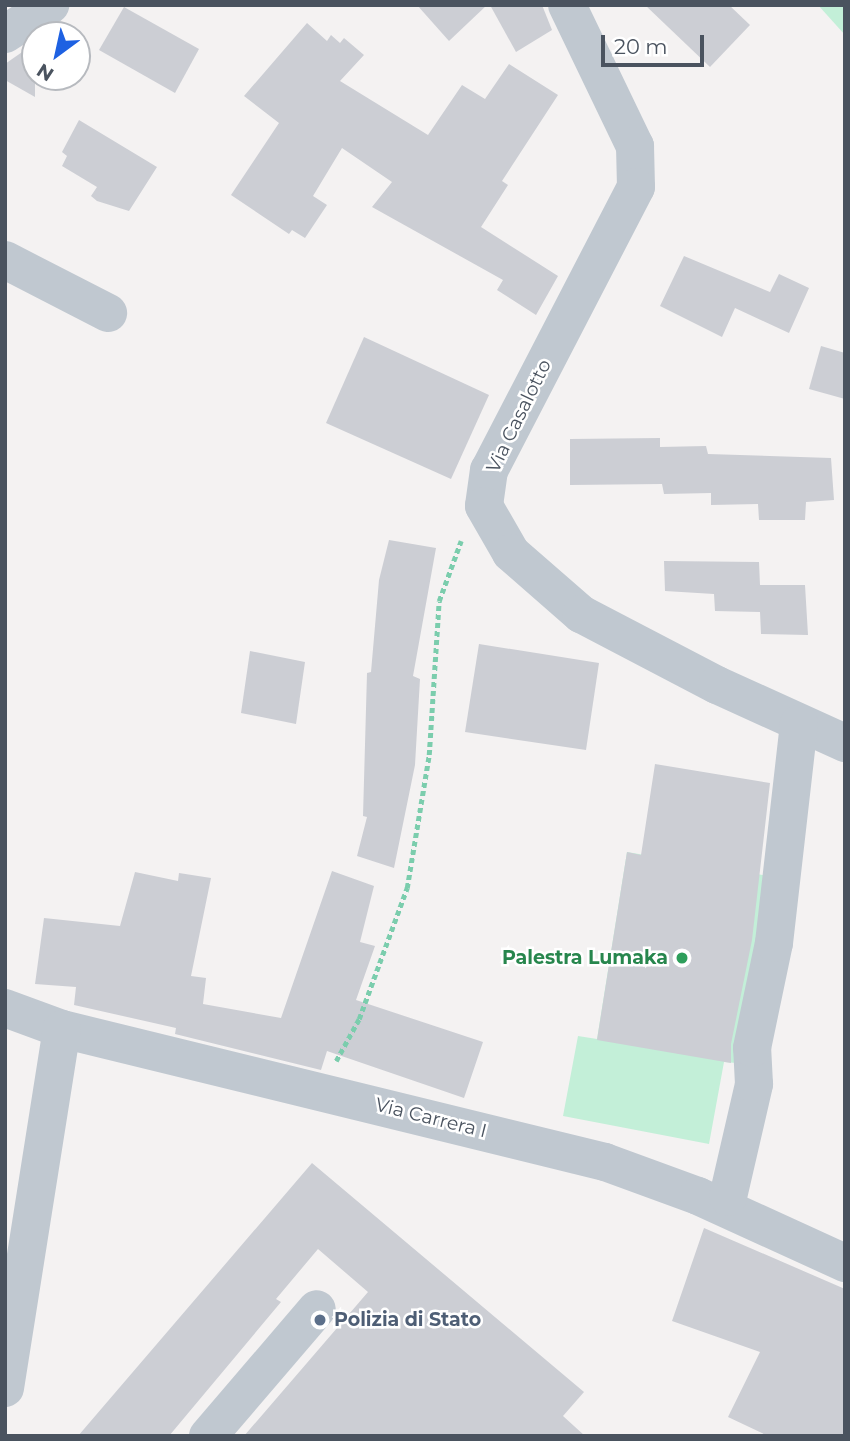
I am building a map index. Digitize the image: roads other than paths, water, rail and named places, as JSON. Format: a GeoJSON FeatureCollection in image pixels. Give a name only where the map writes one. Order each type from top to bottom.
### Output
{"type":"FeatureCollection","features":[{"type":"Feature","properties":{"kind":"street"},"geometry":{"type":"LineString","coordinates":[[5,34],[50,5]]}},
{"type":"Feature","properties":{"kind":"street","name":"Via Casalotto"},"geometry":{"type":"LineString","coordinates":[[567,5],[635,146],[636,187],[489,470],[484,506],[511,553],[581,614],[799,723]]}},
{"type":"Feature","properties":{"kind":"street"},"geometry":{"type":"LineString","coordinates":[[5,260],[108,313]]}},
{"type":"Feature","properties":{"kind":"street"},"geometry":{"type":"LineString","coordinates":[[728,1197],[754,1084],[752,1048],[774,943],[799,723],[845,743]]}},
{"type":"Feature","properties":{"kind":"street","name":"Via Carrera I"},"geometry":{"type":"LineString","coordinates":[[5,1008],[62,1029],[605,1162],[698,1196],[845,1262]]}},
{"type":"Feature","properties":{"kind":"street"},"geometry":{"type":"LineString","coordinates":[[5,1388],[62,1029]]}},
{"type":"Feature","properties":{"kind":"street"},"geometry":{"type":"LineString","coordinates":[[208,1436],[317,1309]]}},
{"type":"Feature","properties":{"kind":"place","name":"Palestra Lumaka"},"geometry":{"type":"Point","coordinates":[682,958]}},
{"type":"Feature","properties":{"kind":"place","name":"Polizia di Stato"},"geometry":{"type":"Point","coordinates":[320,1320]}}]}
